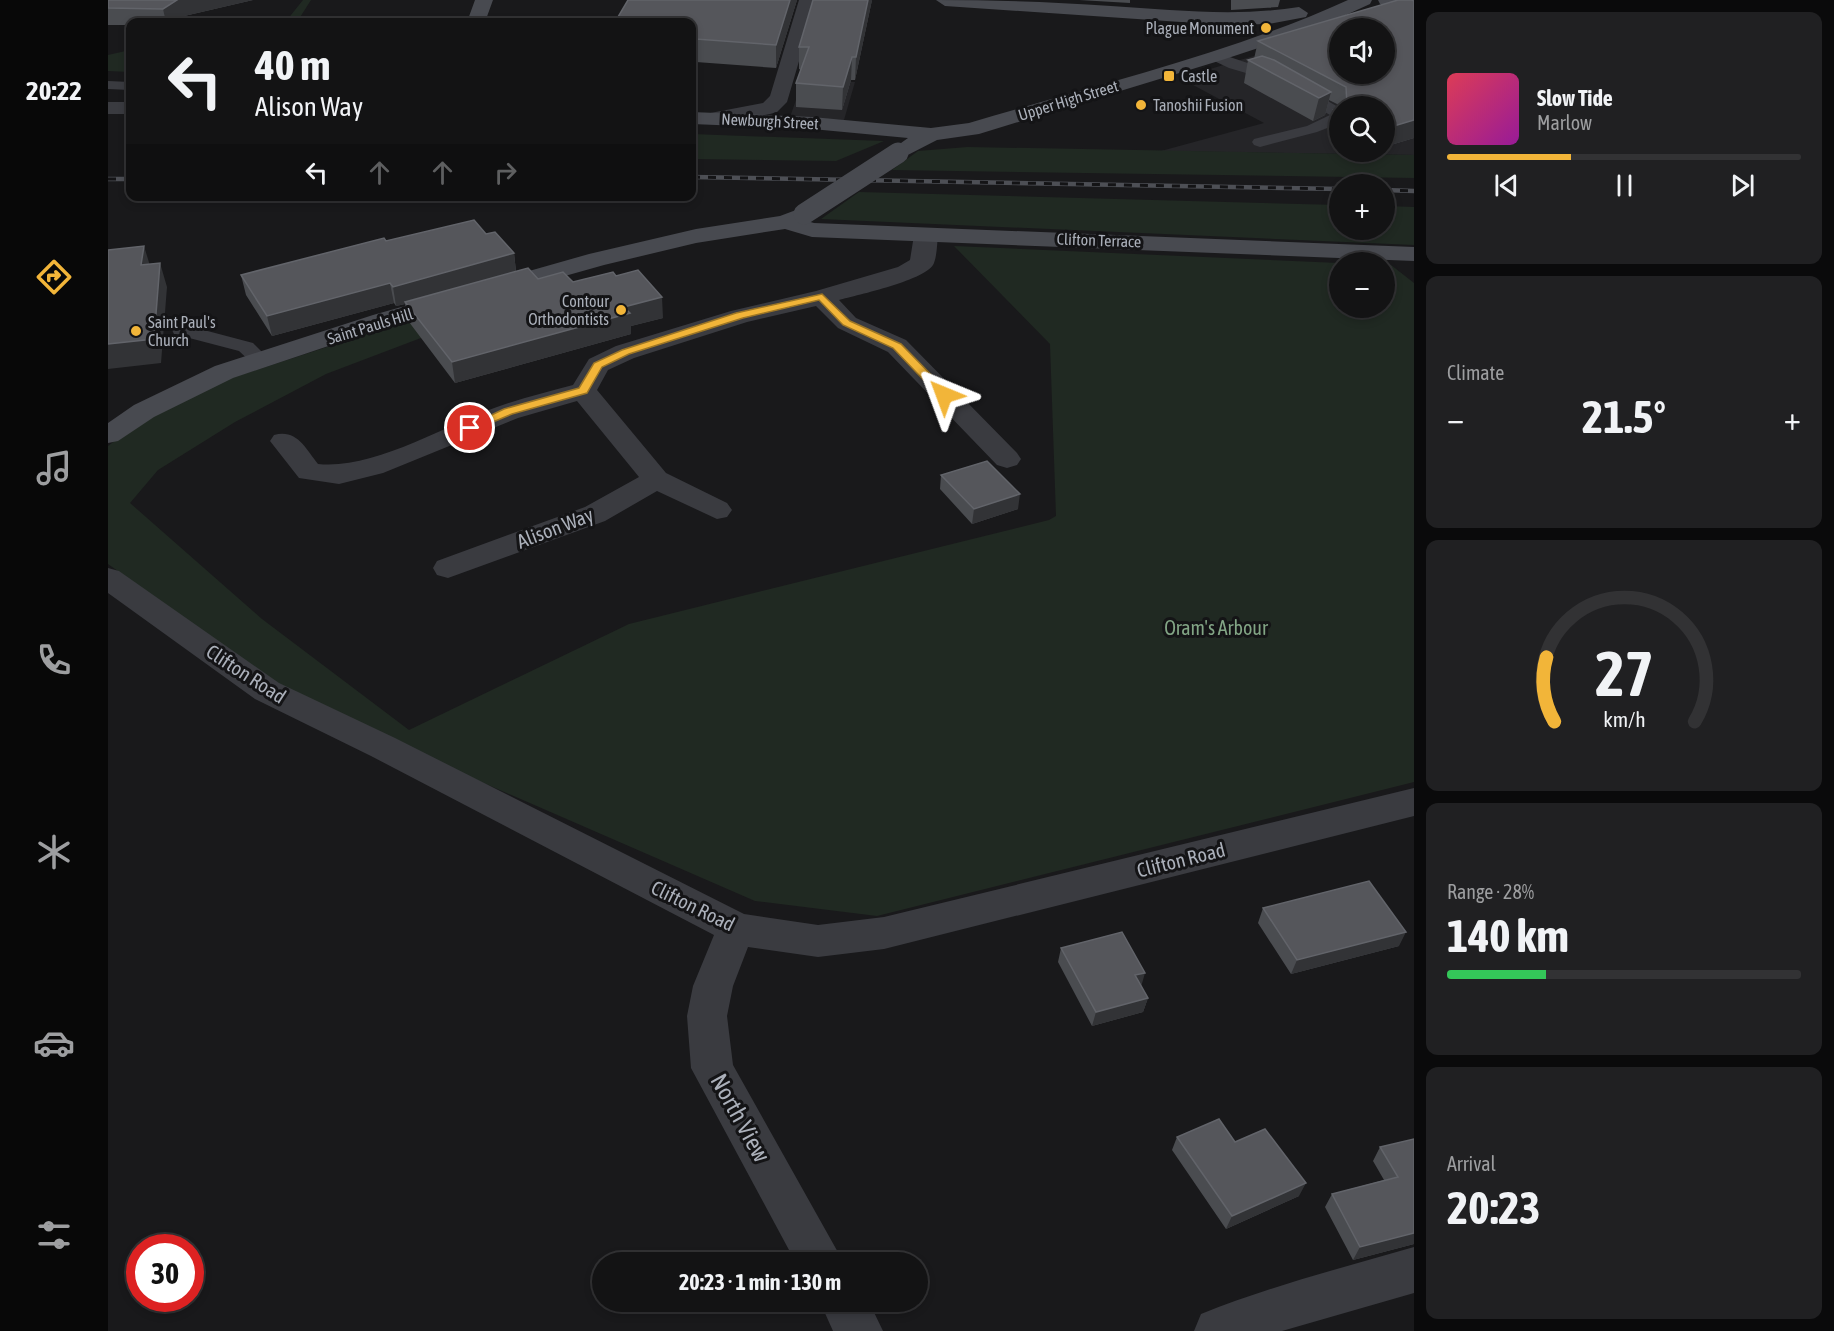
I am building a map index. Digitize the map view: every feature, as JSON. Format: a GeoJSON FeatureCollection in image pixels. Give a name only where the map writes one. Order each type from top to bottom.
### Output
{"type":"FeatureCollection","features":[{"type":"Feature","properties":{"kind":"main road"},"geometry":{"type":"LineString","coordinates":[[477,18],[484,0]]}},
{"type":"Feature","properties":{"kind":"main road"},"geometry":{"type":"LineString","coordinates":[[945,0],[1225,19],[1286,16],[1339,0]]}},
{"type":"Feature","properties":{"kind":"main road","name":"Upper High Street"},"geometry":{"type":"LineString","coordinates":[[795,218],[931,134],[971,129],[1215,56],[1306,26],[1363,0]]}},
{"type":"Feature","properties":{"kind":"main road"},"geometry":{"type":"LineString","coordinates":[[1387,0],[1414,13]]}},
{"type":"Feature","properties":{"kind":"main road"},"geometry":{"type":"LineString","coordinates":[[1225,19],[1239,27],[1252,43]]}},
{"type":"Feature","properties":{"kind":"main road","name":"Newburgh Street"},"geometry":{"type":"LineString","coordinates":[[702,118],[931,134]]}},
{"type":"Feature","properties":{"kind":"main road","name":"Clifton Terrace"},"geometry":{"type":"LineString","coordinates":[[795,218],[812,230],[1414,254]]}},
{"type":"Feature","properties":{"kind":"main road","name":"Saint Pauls Hill"},"geometry":{"type":"LineString","coordinates":[[108,435],[154,406],[224,372],[382,320],[598,259],[696,236],[795,218]]}},
{"type":"Feature","properties":{"kind":"street","name":"Newburgh Street"},"geometry":{"type":"LineString","coordinates":[[702,118],[770,108],[780,98],[808,0]]}},
{"type":"Feature","properties":{"kind":"street"},"geometry":{"type":"LineString","coordinates":[[108,108],[126,108]]}},
{"type":"Feature","properties":{"kind":"street"},"geometry":{"type":"LineString","coordinates":[[284,441],[309,472],[339,475],[373,467],[508,412],[583,391],[598,365],[625,352],[740,315],[822,297],[907,272],[922,262],[926,235]]}},
{"type":"Feature","properties":{"kind":"street"},"geometry":{"type":"LineString","coordinates":[[822,297],[847,323],[897,346],[1007,459]]}},
{"type":"Feature","properties":{"kind":"street"},"geometry":{"type":"LineString","coordinates":[[583,391],[656,479],[717,510]]}},
{"type":"Feature","properties":{"kind":"street","name":"Alison Way"},"geometry":{"type":"LineString","coordinates":[[448,568],[595,514],[656,479]]}},
{"type":"Feature","properties":{"kind":"street","name":"Clifton Road"},"geometry":{"type":"LineString","coordinates":[[108,578],[267,691],[383,747],[736,928],[773,936],[818,941],[884,933],[1414,802]]}},
{"type":"Feature","properties":{"kind":"street","name":"North View"},"geometry":{"type":"LineString","coordinates":[[736,928],[713,986],[707,1016],[712,1068],[815,1252]]}},
{"type":"Feature","properties":{"kind":"street"},"geometry":{"type":"LineString","coordinates":[[1218,1331],[1291,1319],[1414,1270]]}},
{"type":"Feature","properties":{"kind":"street"},"geometry":{"type":"LineString","coordinates":[[849,1312],[859,1331]]}},
{"type":"Feature","properties":{"kind":"lane"},"geometry":{"type":"LineString","coordinates":[[1215,56],[1234,65],[1275,77],[1338,113],[1338,118],[1312,129],[1260,142]]}},
{"type":"Feature","properties":{"kind":"lane"},"geometry":{"type":"LineString","coordinates":[[108,85],[126,86]]}},
{"type":"Feature","properties":{"kind":"lane"},"geometry":{"type":"LineString","coordinates":[[180,330],[246,348],[261,361]]}},
{"type":"Feature","properties":{"kind":"shaded area"},"geometry":{"type":"Polygon","coordinates":[[[1310,39],[1329,61],[1329,84],[1354,84],[1370,96],[1329,96],[1329,154],[1161,151],[1264,123],[1180,78],[1310,39]]]}},
{"type":"Feature","properties":{"kind":"shaded area"},"geometry":{"type":"Polygon","coordinates":[[[803,80],[855,82],[844,120],[790,117],[803,80]]]}},
{"type":"Feature","properties":{"kind":"shaded area"},"geometry":{"type":"Polygon","coordinates":[[[1395,114],[1414,128],[1414,155],[1395,155],[1395,114]]]}},
{"type":"Feature","properties":{"kind":"green space"},"geometry":{"type":"Polygon","coordinates":[[[303,0],[311,0],[300,18],[289,18],[303,0]]]}},
{"type":"Feature","properties":{"kind":"green space"},"geometry":{"type":"Polygon","coordinates":[[[126,51],[126,72],[108,71],[108,55],[126,51]]]}},
{"type":"Feature","properties":{"kind":"green space"},"geometry":{"type":"Polygon","coordinates":[[[696,134],[884,141],[836,161],[696,159],[696,134]]]}},
{"type":"Feature","properties":{"kind":"green space"},"geometry":{"type":"Polygon","coordinates":[[[968,147],[1329,153],[1329,162],[1395,162],[1395,155],[1414,155],[1414,178],[1395,178],[1395,174],[1329,174],[1329,177],[892,170],[918,151],[968,147]]]}},
{"type":"Feature","properties":{"kind":"green space"},"geometry":{"type":"Polygon","coordinates":[[[859,192],[1329,205],[1329,240],[1395,240],[1395,206],[1414,207],[1414,245],[821,219],[859,192]]]}},
{"type":"Feature","properties":{"kind":"green space","name":"Oram's Arbour"},"geometry":{"type":"Polygon","coordinates":[[[954,246],[1329,263],[1329,318],[1395,318],[1395,268],[1414,283],[1414,782],[877,916],[755,901],[387,741],[270,680],[108,564],[108,446],[153,412],[219,382],[459,304],[471,319],[326,374],[235,422],[158,470],[130,503],[262,619],[409,730],[629,624],[1049,520],[1056,516],[1050,344],[954,246]]]}},
{"type":"Feature","properties":{"kind":"building"},"geometry":{"type":"Polygon","coordinates":[[[108,0],[177,0],[163,9],[108,8],[108,0]]]}},
{"type":"Feature","properties":{"kind":"building"},"geometry":{"type":"Polygon","coordinates":[[[628,0],[790,0],[776,45],[696,39],[696,18],[617,18],[628,0]]]}},
{"type":"Feature","properties":{"kind":"building"},"geometry":{"type":"Polygon","coordinates":[[[813,0],[868,0],[856,57],[852,57],[843,87],[796,83],[809,47],[799,47],[813,0]]]}},
{"type":"Feature","properties":{"kind":"building"},"geometry":{"type":"Polygon","coordinates":[[[1398,0],[1414,1],[1414,120],[1395,126],[1395,96],[1346,96],[1346,87],[1340,84],[1395,84],[1395,18],[1337,18],[1398,0]]]}},
{"type":"Feature","properties":{"kind":"building"},"geometry":{"type":"Polygon","coordinates":[[[1329,20],[1329,78],[1258,41],[1329,20]]]}},
{"type":"Feature","properties":{"kind":"building"},"geometry":{"type":"Polygon","coordinates":[[[1262,56],[1274,60],[1331,92],[1319,98],[1248,60],[1262,56]]]}},
{"type":"Feature","properties":{"kind":"building"},"geometry":{"type":"Polygon","coordinates":[[[474,220],[486,234],[495,232],[514,253],[393,287],[390,283],[267,316],[241,275],[384,238],[386,241],[474,220]]]}},
{"type":"Feature","properties":{"kind":"building","name":"Saint Paul's Church"},"geometry":{"type":"Polygon","coordinates":[[[144,246],[141,265],[160,263],[154,339],[108,344],[108,250],[144,246]]]}},
{"type":"Feature","properties":{"kind":"building"},"geometry":{"type":"Polygon","coordinates":[[[528,268],[538,279],[563,272],[573,282],[613,272],[616,276],[638,270],[662,297],[624,307],[630,313],[452,362],[405,302],[528,268]]]}},
{"type":"Feature","properties":{"kind":"building"},"geometry":{"type":"Polygon","coordinates":[[[987,461],[1020,494],[974,509],[941,475],[987,461]]]}},
{"type":"Feature","properties":{"kind":"building"},"geometry":{"type":"Polygon","coordinates":[[[1369,881],[1406,932],[1297,960],[1263,908],[1369,881]]]}},
{"type":"Feature","properties":{"kind":"building"},"geometry":{"type":"Polygon","coordinates":[[[1122,932],[1145,973],[1135,975],[1148,998],[1096,1012],[1061,948],[1122,932]]]}},
{"type":"Feature","properties":{"kind":"building"},"geometry":{"type":"Polygon","coordinates":[[[1219,1119],[1235,1142],[1265,1129],[1306,1183],[1232,1216],[1177,1137],[1219,1119]]]}},
{"type":"Feature","properties":{"kind":"building"},"geometry":{"type":"Polygon","coordinates":[[[1414,1139],[1414,1233],[1360,1247],[1332,1194],[1398,1177],[1380,1147],[1414,1139]]]}},
{"type":"Feature","properties":{"kind":"railway"},"geometry":{"type":"LineString","coordinates":[[696,177],[1329,189]]}},
{"type":"Feature","properties":{"kind":"railway"},"geometry":{"type":"LineString","coordinates":[[108,179],[126,179]]}},
{"type":"Feature","properties":{"kind":"railway"},"geometry":{"type":"LineString","coordinates":[[1395,190],[1414,191]]}},
{"type":"Feature","properties":{"kind":"place","name":"Plague Monument"},"geometry":{"type":"Point","coordinates":[1266,28]}},
{"type":"Feature","properties":{"kind":"place","name":"Castle"},"geometry":{"type":"Point","coordinates":[1169,76]}},
{"type":"Feature","properties":{"kind":"place","name":"Tanoshii Fusion"},"geometry":{"type":"Point","coordinates":[1141,105]}},
{"type":"Feature","properties":{"kind":"place","name":"Contour Orthodontists"},"geometry":{"type":"Point","coordinates":[621,310]}},
{"type":"Feature","properties":{"kind":"place","name":"Saint Paul's Church"},"geometry":{"type":"Point","coordinates":[136,331]}},
{"type":"Feature","properties":{"kind":"route"},"geometry":{"type":"LineString","coordinates":[[470,428],[508,412],[583,391],[598,365],[625,352],[740,315],[822,297],[847,323],[897,346],[944,395]]}}]}
